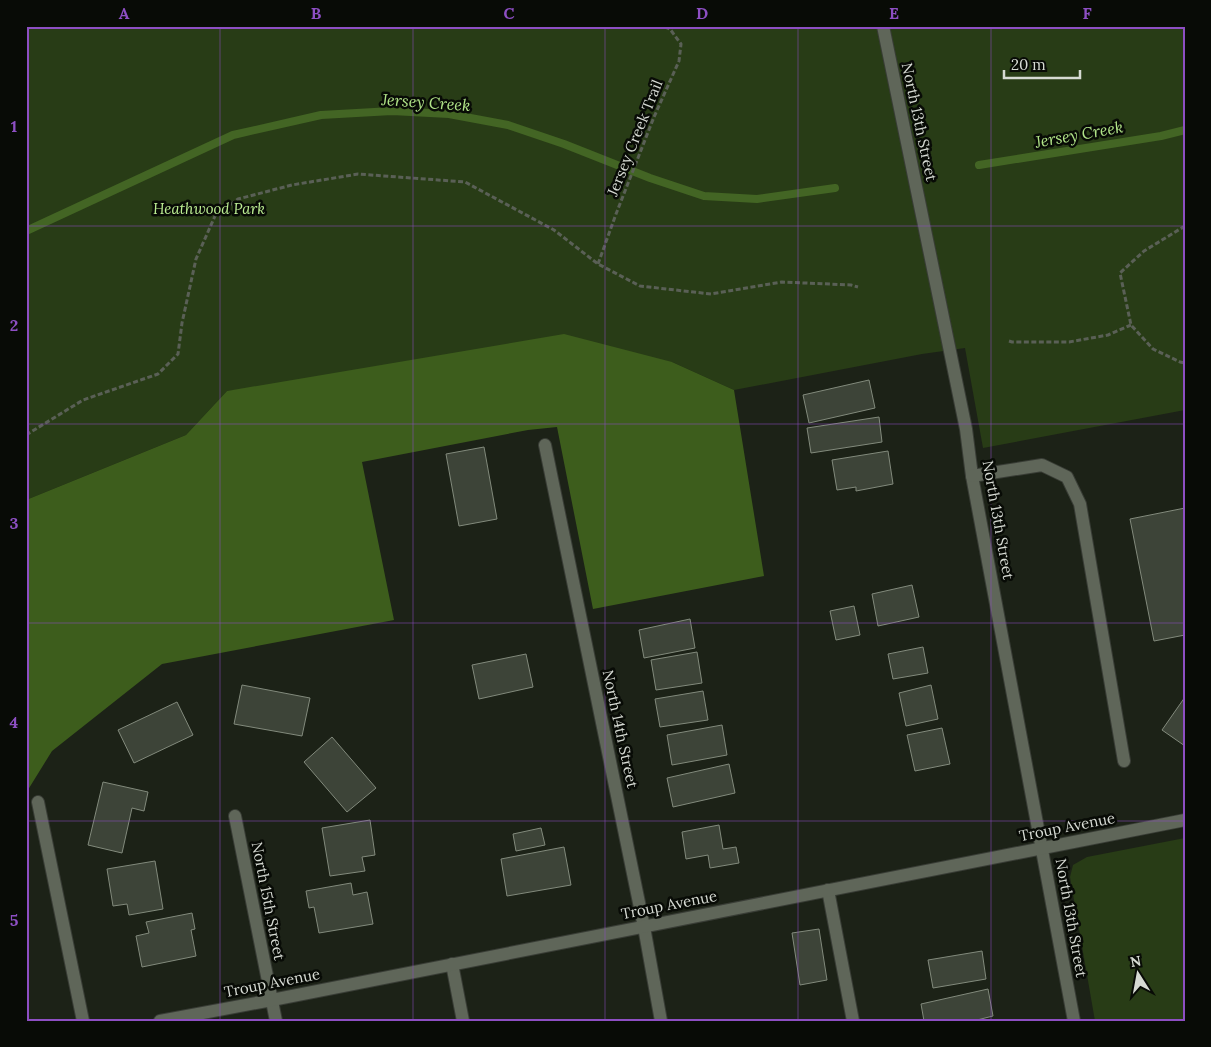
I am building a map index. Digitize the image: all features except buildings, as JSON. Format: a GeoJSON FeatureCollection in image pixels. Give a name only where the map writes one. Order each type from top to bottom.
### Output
{"type":"FeatureCollection","features":[{"type":"Feature","properties":{"kind":"street","name":"North 13th Street"},"geometry":{"type":"LineString","coordinates":[[883,26],[966,429],[972,476],[1074,1021]]}},
{"type":"Feature","properties":{"kind":"street","name":"North 14th Street"},"geometry":{"type":"LineString","coordinates":[[544,445],[644,927],[661,1021]]}},
{"type":"Feature","properties":{"kind":"street"},"geometry":{"type":"LineString","coordinates":[[972,476],[1042,465],[1067,477],[1080,504],[1124,761]]}},
{"type":"Feature","properties":{"kind":"street"},"geometry":{"type":"LineString","coordinates":[[38,802],[83,1021]]}},
{"type":"Feature","properties":{"kind":"street","name":"North 15th Street"},"geometry":{"type":"LineString","coordinates":[[235,816],[276,1021]]}},
{"type":"Feature","properties":{"kind":"street","name":"Troup Avenue"},"geometry":{"type":"LineString","coordinates":[[160,1021],[1185,820]]}},
{"type":"Feature","properties":{"kind":"street"},"geometry":{"type":"LineString","coordinates":[[828,890],[853,1021]]}},
{"type":"Feature","properties":{"kind":"street"},"geometry":{"type":"LineString","coordinates":[[452,964],[463,1021]]}},
{"type":"Feature","properties":{"kind":"path","name":"Jersey Creek Trail"},"geometry":{"type":"LineString","coordinates":[[598,264],[654,117],[679,61],[680,44],[670,29],[663,26]]}},
{"type":"Feature","properties":{"kind":"path"},"geometry":{"type":"LineString","coordinates":[[26,435],[83,400],[158,374],[178,354],[182,323],[196,259],[215,216],[238,199],[292,185],[358,174],[464,182],[554,230],[598,264],[640,286],[711,294],[782,282],[851,285],[858,287]]}},
{"type":"Feature","properties":{"kind":"path"},"geometry":{"type":"LineString","coordinates":[[1185,226],[1144,251],[1120,274],[1131,325],[1152,349],[1185,363]]}},
{"type":"Feature","properties":{"kind":"path"},"geometry":{"type":"LineString","coordinates":[[1009,341],[1069,342],[1108,335],[1131,325]]}},
{"type":"Feature","properties":{"kind":"green space","name":"Heathwood Park"},"geometry":{"type":"Polygon","coordinates":[[[26,26],[1185,26],[1185,410],[983,448],[965,348],[922,354],[734,390],[672,362],[227,391],[186,435],[26,500],[26,26]]]}},
{"type":"Feature","properties":{"kind":"green space"},"geometry":{"type":"Polygon","coordinates":[[[564,334],[672,362],[734,390],[764,576],[593,609],[557,427],[528,430],[362,462],[394,620],[162,664],[52,751],[26,793],[26,500],[186,435],[227,391],[564,334]]]}},
{"type":"Feature","properties":{"kind":"green space"},"geometry":{"type":"Polygon","coordinates":[[[1185,838],[1185,1021],[1095,1021],[1070,877],[1073,865],[1087,857],[1185,838]]]}},
{"type":"Feature","properties":{"kind":"waterway","name":"Jersey Creek"},"geometry":{"type":"LineString","coordinates":[[26,231],[233,135],[321,115],[392,111],[449,114],[508,125],[704,196],[757,199],[835,188]]}},
{"type":"Feature","properties":{"kind":"waterway","name":"Jersey Creek"},"geometry":{"type":"LineString","coordinates":[[979,165],[1161,136],[1185,130]]}}]}
